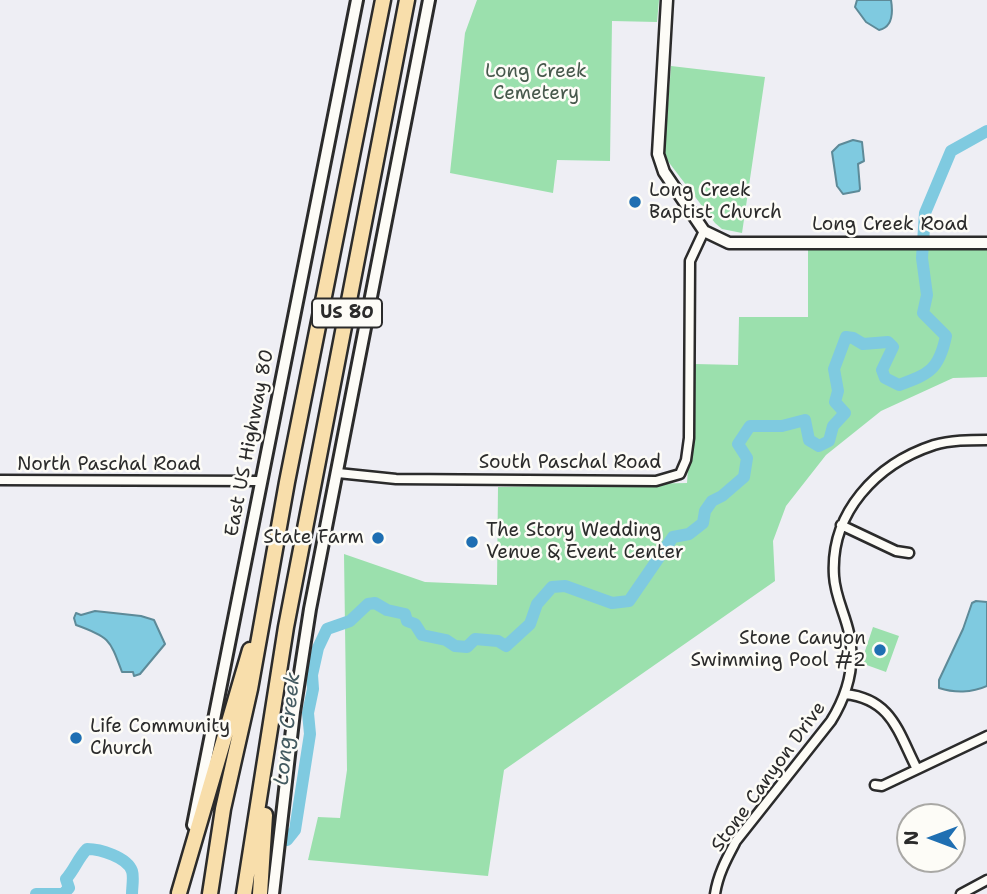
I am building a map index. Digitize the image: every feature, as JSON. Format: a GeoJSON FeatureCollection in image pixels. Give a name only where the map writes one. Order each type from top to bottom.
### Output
{"type":"FeatureCollection","features":[{"type":"Feature","properties":{"kind":"highway","name":"US 80"},"geometry":{"type":"LineString","coordinates":[[210,894],[223,809],[250,689],[383,0]]}},
{"type":"Feature","properties":{"kind":"highway","name":"US 80"},"geometry":{"type":"LineString","coordinates":[[244,894],[286,627],[407,0]]}},
{"type":"Feature","properties":{"kind":"highway"},"geometry":{"type":"LineString","coordinates":[[179,893],[204,814],[245,663],[261,622]]}},
{"type":"Feature","properties":{"kind":"highway"},"geometry":{"type":"LineString","coordinates":[[260,894],[264,823],[286,627]]}},
{"type":"Feature","properties":{"kind":"main road","name":"East US Highway 80"},"geometry":{"type":"LineString","coordinates":[[179,893],[357,0]]}},
{"type":"Feature","properties":{"kind":"main road"},"geometry":{"type":"LineString","coordinates":[[273,894],[294,712],[308,622],[429,0]]}},
{"type":"Feature","properties":{"kind":"street"},"geometry":{"type":"LineString","coordinates":[[667,0],[658,154],[664,172],[704,231]]}},
{"type":"Feature","properties":{"kind":"street","name":"South Paschal Road"},"geometry":{"type":"LineString","coordinates":[[338,473],[396,479],[656,481],[680,474],[686,460],[689,438],[690,261],[704,231]]}},
{"type":"Feature","properties":{"kind":"street","name":"Long Creek Road"},"geometry":{"type":"LineString","coordinates":[[704,231],[729,243],[987,243]]}},
{"type":"Feature","properties":{"kind":"street","name":"Stone Canyon Drive"},"geometry":{"type":"LineString","coordinates":[[715,894],[724,863],[736,841],[831,721],[845,694],[851,659],[850,635],[834,577],[841,525],[868,483],[909,456],[934,445],[962,440],[987,440]]}},
{"type":"Feature","properties":{"kind":"street","name":"North Paschal Road"},"geometry":{"type":"LineString","coordinates":[[0,480],[260,481]]}},
{"type":"Feature","properties":{"kind":"street"},"geometry":{"type":"LineString","coordinates":[[841,525],[896,551],[909,553]]}},
{"type":"Feature","properties":{"kind":"street"},"geometry":{"type":"LineString","coordinates":[[845,694],[861,696],[880,705],[888,714],[917,769]]}},
{"type":"Feature","properties":{"kind":"street"},"geometry":{"type":"LineString","coordinates":[[875,785],[882,786],[987,736]]}},
{"type":"Feature","properties":{"kind":"street"},"geometry":{"type":"LineString","coordinates":[[961,894],[987,880]]}},
{"type":"Feature","properties":{"kind":"green space","name":"Long Creek Cemetery"},"geometry":{"type":"Polygon","coordinates":[[[477,0],[659,0],[657,22],[612,21],[610,161],[557,160],[553,193],[450,173],[465,33],[477,0]]]}},
{"type":"Feature","properties":{"kind":"green space"},"geometry":{"type":"Polygon","coordinates":[[[671,66],[765,77],[742,233],[722,229],[715,223],[664,156],[671,66]]]}},
{"type":"Feature","properties":{"kind":"green space"},"geometry":{"type":"Polygon","coordinates":[[[808,250],[987,250],[987,377],[953,378],[881,411],[826,455],[786,506],[773,541],[775,581],[504,770],[488,876],[308,860],[318,817],[340,818],[347,770],[344,554],[425,582],[497,585],[498,487],[687,483],[695,364],[738,365],[739,317],[808,317],[808,250]]]}},
{"type":"Feature","properties":{"kind":"green space","name":"Stone Canyon Swimming Pool #2"},"geometry":{"type":"Polygon","coordinates":[[[873,627],[899,636],[886,672],[861,663],[873,627]]]}},
{"type":"Feature","properties":{"kind":"water"},"geometry":{"type":"Polygon","coordinates":[[[857,0],[891,0],[892,14],[887,26],[879,30],[866,22],[855,7],[857,0]]]}},
{"type":"Feature","properties":{"kind":"water"},"geometry":{"type":"Polygon","coordinates":[[[853,140],[862,142],[864,161],[858,164],[860,189],[843,194],[837,186],[832,152],[839,145],[853,140]]]}},
{"type":"Feature","properties":{"kind":"water"},"geometry":{"type":"Polygon","coordinates":[[[987,602],[987,686],[963,692],[939,688],[939,680],[972,603],[987,602]]]}},
{"type":"Feature","properties":{"kind":"water"},"geometry":{"type":"Polygon","coordinates":[[[95,611],[154,620],[165,644],[140,674],[134,676],[133,672],[122,672],[107,641],[76,625],[76,613],[81,615],[95,611]]]}},
{"type":"Feature","properties":{"kind":"waterway","name":"Long Creek"},"geometry":{"type":"LineString","coordinates":[[287,840],[295,830],[310,734],[308,713],[313,689],[312,675],[318,648],[327,629],[350,621],[368,604],[375,603],[387,610],[405,614],[407,621],[415,624],[422,635],[446,640],[455,646],[467,647],[475,639],[498,641],[506,646],[530,624],[537,604],[552,587],[565,586],[612,603],[629,601],[673,537],[689,534],[703,523],[705,511],[712,501],[744,477],[747,458],[738,444],[750,426],[782,426],[805,420],[809,440],[819,446],[829,441],[833,426],[845,413],[835,402],[838,391],[834,369],[846,337],[863,344],[888,342],[893,347],[882,370],[885,378],[899,385],[925,374],[936,364],[946,336],[923,313],[927,295],[922,258],[925,213],[951,151],[987,131]]}},
{"type":"Feature","properties":{"kind":"waterway","name":"Long Creek"},"geometry":{"type":"LineString","coordinates":[[63,894],[69,888],[66,879],[87,849],[99,850],[125,862],[133,873],[132,894]]}},
{"type":"Feature","properties":{"kind":"waterway","name":"Long Creek"},"geometry":{"type":"LineString","coordinates":[[36,894],[62,894]]}},
{"type":"Feature","properties":{"kind":"place","name":"Long Creek Baptist Church"},"geometry":{"type":"Point","coordinates":[635,202]}},
{"type":"Feature","properties":{"kind":"place","name":"State Farm"},"geometry":{"type":"Point","coordinates":[378,538]}},
{"type":"Feature","properties":{"kind":"place","name":"The Story Wedding Venue & Event Center"},"geometry":{"type":"Point","coordinates":[472,542]}},
{"type":"Feature","properties":{"kind":"place","name":"Stone Canyon Swimming Pool #2"},"geometry":{"type":"Point","coordinates":[880,650]}},
{"type":"Feature","properties":{"kind":"place","name":"Life Community Church"},"geometry":{"type":"Point","coordinates":[76,738]}}]}
